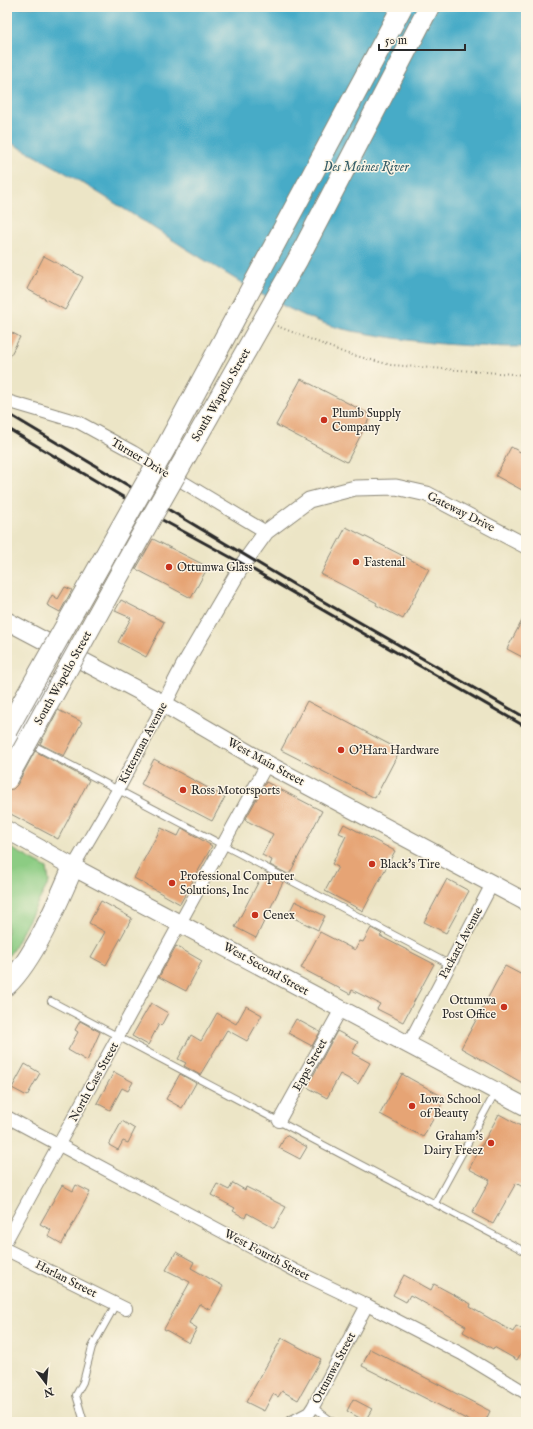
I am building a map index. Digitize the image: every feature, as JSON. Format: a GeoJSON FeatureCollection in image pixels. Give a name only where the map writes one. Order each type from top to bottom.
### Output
{"type":"FeatureCollection","features":[{"type":"Feature","properties":{"kind":"highway","name":"South Wapello Street"},"geometry":{"type":"LineString","coordinates":[[11,733],[402,7]]}},
{"type":"Feature","properties":{"kind":"highway","name":"South Wapello Street"},"geometry":{"type":"LineString","coordinates":[[7,779],[138,541],[298,259],[429,7]]}},
{"type":"Feature","properties":{"kind":"highway"},"geometry":{"type":"LineString","coordinates":[[7,968],[14,959],[46,902],[72,867]]}},
{"type":"Feature","properties":{"kind":"highway"},"geometry":{"type":"LineString","coordinates":[[7,985],[18,974],[35,944],[60,897],[72,867]]}},
{"type":"Feature","properties":{"kind":"main road","name":"West Main Street"},"geometry":{"type":"LineString","coordinates":[[7,621],[164,704],[266,764],[526,902]]}},
{"type":"Feature","properties":{"kind":"main road","name":"West Second Street"},"geometry":{"type":"LineString","coordinates":[[7,830],[72,867],[526,1107]]}},
{"type":"Feature","properties":{"kind":"street","name":"Turner Drive"},"geometry":{"type":"LineString","coordinates":[[7,401],[78,422],[133,452],[266,532]]}},
{"type":"Feature","properties":{"kind":"street","name":"Gateway Drive"},"geometry":{"type":"LineString","coordinates":[[212,618],[243,564],[266,532],[309,500],[355,488],[396,487],[427,494],[526,546]]}},
{"type":"Feature","properties":{"kind":"street","name":"South Wapello Street"},"geometry":{"type":"LineString","coordinates":[[7,751],[11,733],[63,651],[133,523]]}},
{"type":"Feature","properties":{"kind":"street","name":"Kitterman Avenue"},"geometry":{"type":"LineString","coordinates":[[72,867],[118,790],[212,618]]}},
{"type":"Feature","properties":{"kind":"street","name":"North Cass Street"},"geometry":{"type":"LineString","coordinates":[[7,1239],[266,764]]}},
{"type":"Feature","properties":{"kind":"street","name":"Packard Avenue"},"geometry":{"type":"LineString","coordinates":[[408,1045],[492,884]]}},
{"type":"Feature","properties":{"kind":"street","name":"Epps Street"},"geometry":{"type":"LineString","coordinates":[[279,1121],[341,1009]]}},
{"type":"Feature","properties":{"kind":"street","name":"West Fourth Street"},"geometry":{"type":"LineString","coordinates":[[7,1117],[296,1271],[367,1305],[462,1354],[526,1393]]}},
{"type":"Feature","properties":{"kind":"street","name":"Harlan Street"},"geometry":{"type":"LineString","coordinates":[[7,1250],[121,1307]]}},
{"type":"Feature","properties":{"kind":"street","name":"Ottumwa Street"},"geometry":{"type":"LineString","coordinates":[[292,1422],[309,1413],[313,1407],[367,1305]]}},
{"type":"Feature","properties":{"kind":"lane"},"geometry":{"type":"LineString","coordinates":[[11,733],[449,964]]}},
{"type":"Feature","properties":{"kind":"lane"},"geometry":{"type":"LineString","coordinates":[[51,1001],[526,1252]]}},
{"type":"Feature","properties":{"kind":"lane"},"geometry":{"type":"LineString","coordinates":[[435,1203],[496,1091]]}},
{"type":"Feature","properties":{"kind":"lane"},"geometry":{"type":"LineString","coordinates":[[84,1422],[76,1395],[83,1382],[92,1347],[121,1307]]}},
{"type":"Feature","properties":{"kind":"lane"},"geometry":{"type":"LineString","coordinates":[[287,1422],[304,1415],[313,1407],[333,1422]]}},
{"type":"Feature","properties":{"kind":"path"},"geometry":{"type":"LineString","coordinates":[[274,324],[345,353],[391,365],[526,375]]}},
{"type":"Feature","properties":{"kind":"green space"},"geometry":{"type":"Polygon","coordinates":[[[7,846],[47,868],[49,882],[12,951],[7,957],[7,846]]]}},
{"type":"Feature","properties":{"kind":"water","name":"Des Moines River"},"geometry":{"type":"Polygon","coordinates":[[[7,7],[526,7],[526,347],[491,347],[405,340],[355,332],[307,317],[244,284],[56,167],[7,141],[7,7]]]}},
{"type":"Feature","properties":{"kind":"building"},"geometry":{"type":"Polygon","coordinates":[[[44,256],[83,277],[65,310],[27,289],[44,256]]]}},
{"type":"Feature","properties":{"kind":"building"},"geometry":{"type":"Polygon","coordinates":[[[7,330],[20,337],[7,362],[7,330]]]}},
{"type":"Feature","properties":{"kind":"building","name":"Plumb Supply Company"},"geometry":{"type":"Polygon","coordinates":[[[301,379],[371,415],[347,462],[276,425],[301,379]]]}},
{"type":"Feature","properties":{"kind":"building"},"geometry":{"type":"Polygon","coordinates":[[[511,447],[526,455],[526,482],[522,490],[496,476],[511,447]]]}},
{"type":"Feature","properties":{"kind":"building"},"geometry":{"type":"Polygon","coordinates":[[[346,527],[429,569],[403,619],[376,605],[377,603],[321,574],[346,527]]]}},
{"type":"Feature","properties":{"kind":"building","name":"Ottumwa Glass"},"geometry":{"type":"Polygon","coordinates":[[[153,539],[208,567],[191,598],[136,569],[153,539]]]}},
{"type":"Feature","properties":{"kind":"building"},"geometry":{"type":"Polygon","coordinates":[[[65,587],[72,590],[60,612],[47,605],[52,595],[58,599],[65,587]]]}},
{"type":"Feature","properties":{"kind":"building"},"geometry":{"type":"Polygon","coordinates":[[[121,600],[164,622],[146,657],[118,642],[131,618],[115,611],[121,600]]]}},
{"type":"Feature","properties":{"kind":"building"},"geometry":{"type":"Polygon","coordinates":[[[526,613],[526,659],[507,649],[526,613]]]}},
{"type":"Feature","properties":{"kind":"building","name":"O'Hara Hardware"},"geometry":{"type":"Polygon","coordinates":[[[307,701],[400,750],[375,798],[281,750],[307,701]]]}},
{"type":"Feature","properties":{"kind":"building"},"geometry":{"type":"Polygon","coordinates":[[[58,710],[82,722],[64,756],[40,744],[58,710]]]}},
{"type":"Feature","properties":{"kind":"building"},"geometry":{"type":"Polygon","coordinates":[[[35,751],[89,780],[58,839],[7,812],[7,790],[13,789],[17,785],[35,751]]]}},
{"type":"Feature","properties":{"kind":"building","name":"Ross Motorsports"},"geometry":{"type":"Polygon","coordinates":[[[154,759],[225,797],[212,821],[141,784],[154,759]]]}},
{"type":"Feature","properties":{"kind":"building"},"geometry":{"type":"Polygon","coordinates":[[[266,782],[322,811],[290,873],[288,874],[270,865],[272,860],[262,855],[273,834],[245,820],[266,782]]]}},
{"type":"Feature","properties":{"kind":"building","name":"Black's Tire"},"geometry":{"type":"Polygon","coordinates":[[[344,824],[395,851],[363,911],[325,891],[338,867],[332,864],[346,836],[339,833],[344,824]]]}},
{"type":"Feature","properties":{"kind":"building"},"geometry":{"type":"Polygon","coordinates":[[[161,828],[178,836],[182,828],[212,846],[180,904],[134,878],[161,828]]]}},
{"type":"Feature","properties":{"kind":"building","name":"Cenex"},"geometry":{"type":"Polygon","coordinates":[[[266,873],[283,882],[256,938],[235,927],[262,875],[264,876],[266,873]]]}},
{"type":"Feature","properties":{"kind":"building"},"geometry":{"type":"Polygon","coordinates":[[[447,879],[469,891],[446,933],[424,922],[447,879]]]}},
{"type":"Feature","properties":{"kind":"building"},"geometry":{"type":"Polygon","coordinates":[[[101,901],[132,918],[106,965],[91,957],[105,932],[89,923],[101,901]]]}},
{"type":"Feature","properties":{"kind":"building"},"geometry":{"type":"Polygon","coordinates":[[[295,901],[325,916],[318,930],[288,915],[295,901]]]}},
{"type":"Feature","properties":{"kind":"building"},"geometry":{"type":"Polygon","coordinates":[[[371,928],[382,934],[380,936],[434,964],[403,1022],[377,1009],[380,1004],[352,990],[350,994],[301,968],[320,932],[355,950],[360,941],[363,942],[371,928]]]}},
{"type":"Feature","properties":{"kind":"building"},"geometry":{"type":"Polygon","coordinates":[[[176,946],[202,961],[186,991],[159,977],[176,946]]]}},
{"type":"Feature","properties":{"kind":"building","name":"Ottumwa Post Office"},"geometry":{"type":"Polygon","coordinates":[[[505,966],[526,977],[526,1085],[461,1048],[505,966]]]}},
{"type":"Feature","properties":{"kind":"building"},"geometry":{"type":"Polygon","coordinates":[[[151,1003],[168,1013],[161,1026],[159,1024],[148,1045],[132,1036],[151,1003]]]}},
{"type":"Feature","properties":{"kind":"building"},"geometry":{"type":"Polygon","coordinates":[[[246,1006],[262,1015],[247,1041],[227,1030],[200,1075],[184,1066],[186,1063],[178,1059],[191,1035],[201,1041],[217,1013],[236,1024],[246,1006]]]}},
{"type":"Feature","properties":{"kind":"building"},"geometry":{"type":"Polygon","coordinates":[[[296,1019],[320,1032],[312,1046],[288,1033],[296,1019]]]}},
{"type":"Feature","properties":{"kind":"building"},"geometry":{"type":"Polygon","coordinates":[[[80,1021],[100,1032],[87,1061],[68,1050],[78,1032],[75,1030],[80,1021]]]}},
{"type":"Feature","properties":{"kind":"building"},"geometry":{"type":"Polygon","coordinates":[[[337,1031],[358,1042],[352,1053],[370,1063],[358,1084],[340,1074],[327,1098],[307,1087],[337,1031]]]}},
{"type":"Feature","properties":{"kind":"building"},"geometry":{"type":"Polygon","coordinates":[[[25,1064],[40,1073],[27,1096],[12,1088],[25,1064]]]}},
{"type":"Feature","properties":{"kind":"building"},"geometry":{"type":"Polygon","coordinates":[[[114,1072],[133,1082],[128,1091],[122,1088],[110,1110],[97,1103],[114,1072]]]}},
{"type":"Feature","properties":{"kind":"building"},"geometry":{"type":"Polygon","coordinates":[[[180,1074],[196,1083],[182,1108],[166,1099],[180,1074]]]}},
{"type":"Feature","properties":{"kind":"building","name":"Iowa School of Beauty"},"geometry":{"type":"Polygon","coordinates":[[[402,1074],[445,1098],[423,1137],[380,1114],[402,1074]]]}},
{"type":"Feature","properties":{"kind":"building"},"geometry":{"type":"Polygon","coordinates":[[[499,1114],[526,1129],[526,1189],[516,1183],[493,1224],[472,1213],[490,1180],[469,1169],[499,1114]]]}},
{"type":"Feature","properties":{"kind":"building"},"geometry":{"type":"Polygon","coordinates":[[[122,1121],[135,1129],[128,1143],[123,1141],[118,1150],[109,1145],[122,1121]]]}},
{"type":"Feature","properties":{"kind":"building"},"geometry":{"type":"Polygon","coordinates":[[[286,1135],[307,1147],[300,1159],[279,1148],[286,1135]]]}},
{"type":"Feature","properties":{"kind":"building"},"geometry":{"type":"Polygon","coordinates":[[[233,1183],[245,1190],[246,1187],[286,1207],[274,1228],[247,1213],[245,1218],[233,1211],[235,1208],[211,1195],[217,1184],[229,1190],[233,1183]]]}},
{"type":"Feature","properties":{"kind":"building"},"geometry":{"type":"Polygon","coordinates":[[[62,1185],[73,1191],[76,1185],[90,1192],[62,1244],[48,1236],[51,1230],[40,1224],[62,1185]]]}},
{"type":"Feature","properties":{"kind":"building"},"geometry":{"type":"Polygon","coordinates":[[[176,1252],[194,1262],[191,1268],[223,1286],[210,1310],[199,1304],[189,1323],[197,1328],[189,1343],[164,1329],[190,1282],[166,1270],[176,1252]]]}},
{"type":"Feature","properties":{"kind":"building"},"geometry":{"type":"Polygon","coordinates":[[[404,1275],[431,1290],[434,1284],[471,1304],[470,1307],[513,1332],[516,1326],[526,1331],[526,1344],[517,1360],[494,1347],[493,1349],[463,1332],[466,1326],[410,1295],[406,1302],[393,1295],[404,1275]]]}},
{"type":"Feature","properties":{"kind":"building"},"geometry":{"type":"Polygon","coordinates":[[[282,1338],[321,1359],[298,1400],[282,1391],[278,1397],[273,1394],[264,1411],[246,1402],[282,1338]]]}},
{"type":"Feature","properties":{"kind":"building"},"geometry":{"type":"Polygon","coordinates":[[[370,1349],[490,1411],[485,1422],[472,1422],[362,1366],[370,1349]]]}},
{"type":"Feature","properties":{"kind":"building"},"geometry":{"type":"Polygon","coordinates":[[[353,1399],[372,1409],[365,1421],[347,1411],[353,1399]]]}},
{"type":"Feature","properties":{"kind":"railway"},"geometry":{"type":"LineString","coordinates":[[7,413],[293,584],[526,718]]}},
{"type":"Feature","properties":{"kind":"railway"},"geometry":{"type":"LineString","coordinates":[[7,428],[155,516],[243,564],[526,727]]}},
{"type":"Feature","properties":{"kind":"place","name":"Plumb Supply Company"},"geometry":{"type":"Point","coordinates":[324,420]}},
{"type":"Feature","properties":{"kind":"place","name":"Fastenal"},"geometry":{"type":"Point","coordinates":[356,562]}},
{"type":"Feature","properties":{"kind":"place","name":"Ottumwa Glass"},"geometry":{"type":"Point","coordinates":[169,567]}},
{"type":"Feature","properties":{"kind":"place","name":"O'Hara Hardware"},"geometry":{"type":"Point","coordinates":[341,750]}},
{"type":"Feature","properties":{"kind":"place","name":"Ross Motorsports"},"geometry":{"type":"Point","coordinates":[183,790]}},
{"type":"Feature","properties":{"kind":"place","name":"Black's Tire"},"geometry":{"type":"Point","coordinates":[372,864]}},
{"type":"Feature","properties":{"kind":"place","name":"Professional Computer Solutions, Inc"},"geometry":{"type":"Point","coordinates":[172,883]}},
{"type":"Feature","properties":{"kind":"place","name":"Cenex"},"geometry":{"type":"Point","coordinates":[255,915]}},
{"type":"Feature","properties":{"kind":"place","name":"Ottumwa Post Office"},"geometry":{"type":"Point","coordinates":[504,1007]}},
{"type":"Feature","properties":{"kind":"place","name":"Iowa School of Beauty"},"geometry":{"type":"Point","coordinates":[412,1106]}},
{"type":"Feature","properties":{"kind":"place","name":"Graham's Dairy Freez"},"geometry":{"type":"Point","coordinates":[491,1143]}}]}
